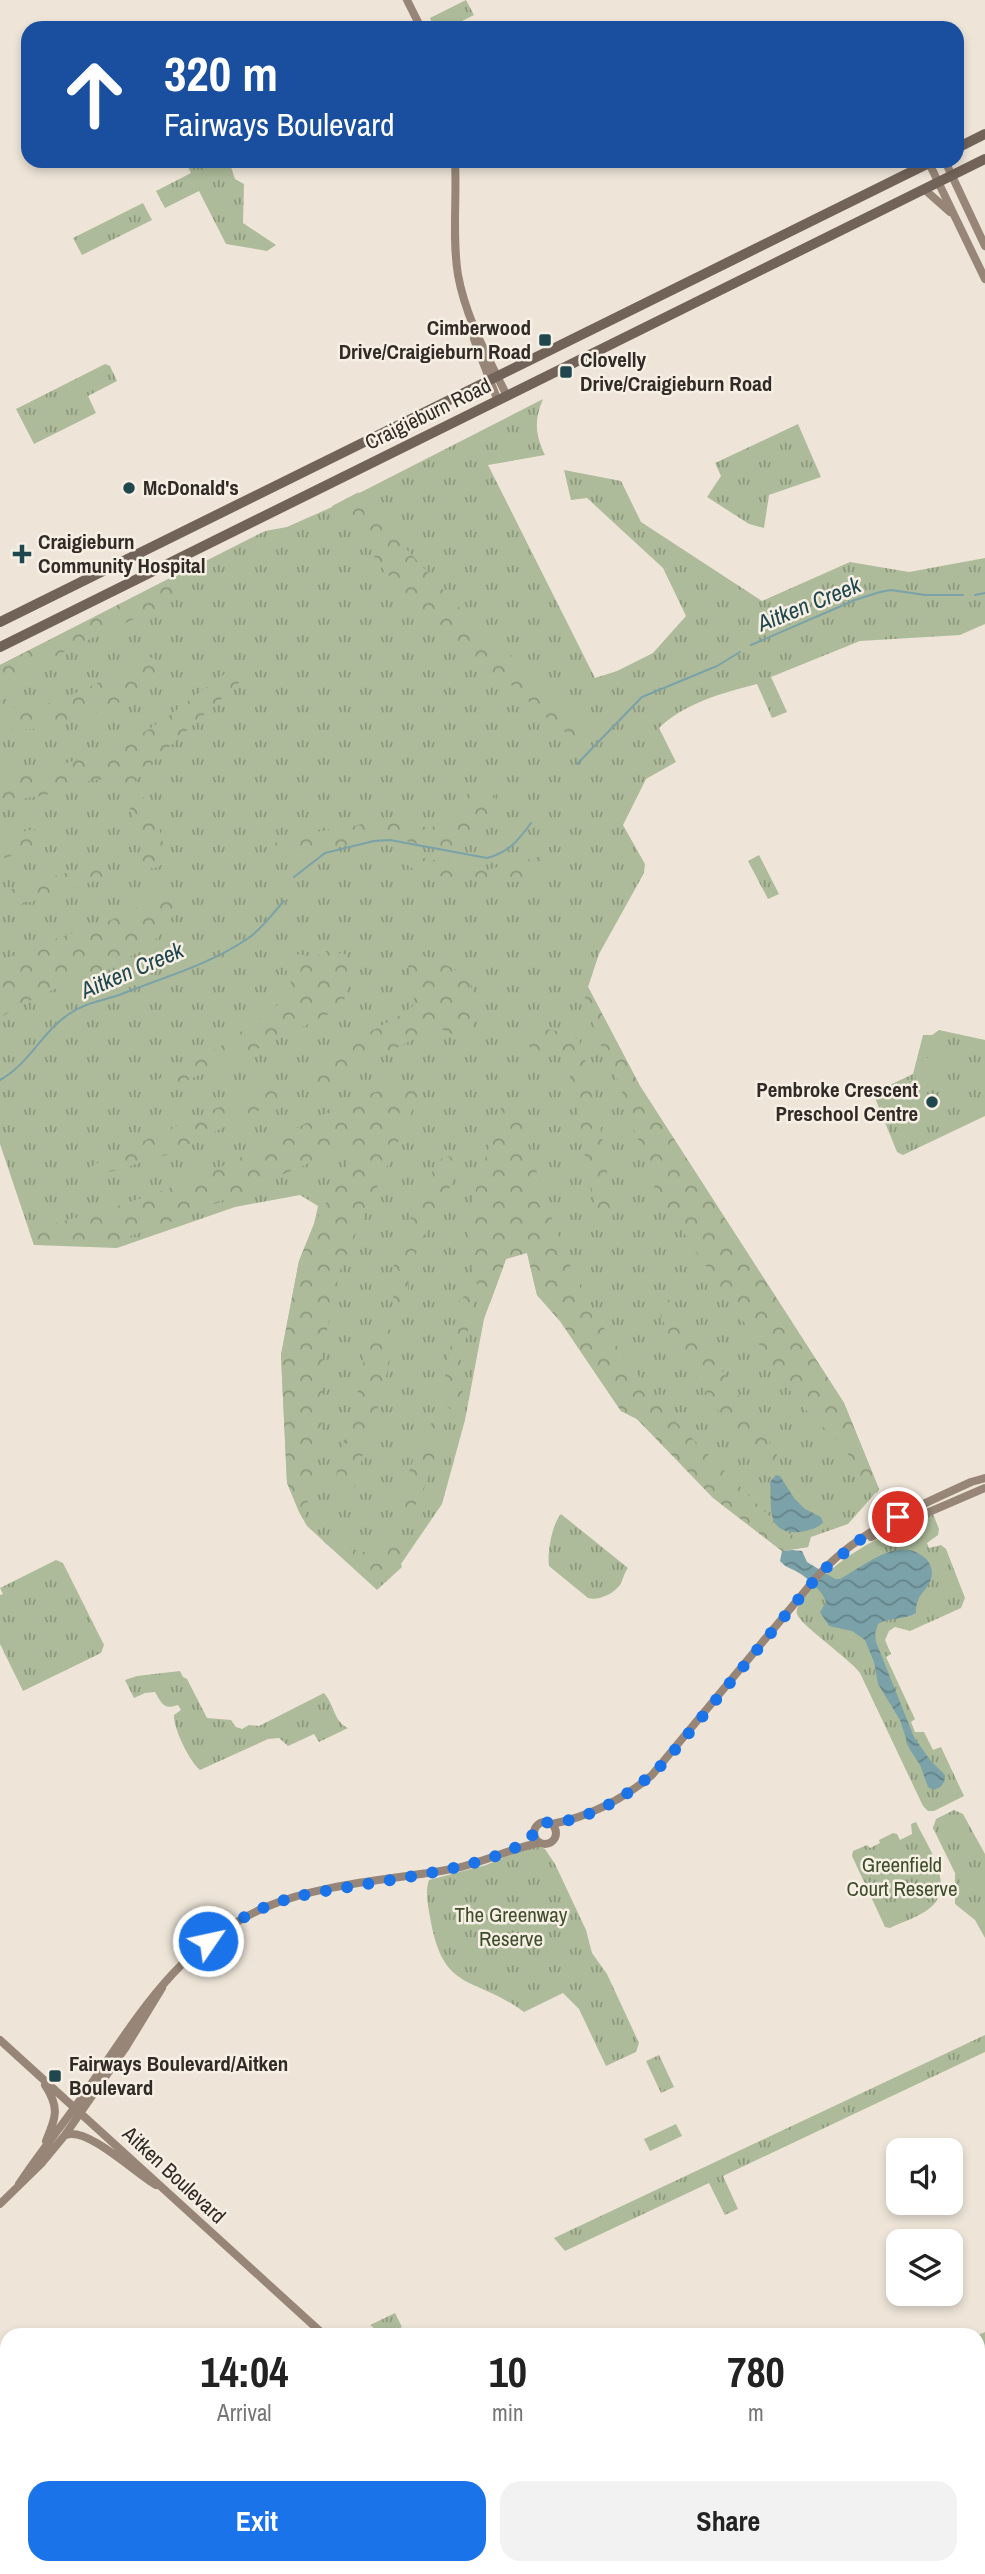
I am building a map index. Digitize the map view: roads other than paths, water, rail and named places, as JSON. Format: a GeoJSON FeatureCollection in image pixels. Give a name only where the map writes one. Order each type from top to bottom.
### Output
{"type":"FeatureCollection","features":[{"type":"Feature","properties":{"kind":"main road"},"geometry":{"type":"LineString","coordinates":[[964,144],[985,134]]}},
{"type":"Feature","properties":{"kind":"main road","name":"Craigieburn Road"},"geometry":{"type":"LineString","coordinates":[[0,647],[985,159]]}},
{"type":"Feature","properties":{"kind":"main road","name":"Craigieburn Road"},"geometry":{"type":"LineString","coordinates":[[0,622],[919,168]]}},
{"type":"Feature","properties":{"kind":"street"},"geometry":{"type":"LineString","coordinates":[[408,0],[418,21]]}},
{"type":"Feature","properties":{"kind":"street"},"geometry":{"type":"LineString","coordinates":[[455,168],[457,268],[471,323],[503,398]]}},
{"type":"Feature","properties":{"kind":"street"},"geometry":{"type":"LineString","coordinates":[[933,168],[985,279]]}},
{"type":"Feature","properties":{"kind":"street"},"geometry":{"type":"LineString","coordinates":[[948,168],[985,246]]}},
{"type":"Feature","properties":{"kind":"street"},"geometry":{"type":"LineString","coordinates":[[924,189],[944,205],[961,229]]}},
{"type":"Feature","properties":{"kind":"street"},"geometry":{"type":"LineString","coordinates":[[961,229],[974,223]]}},
{"type":"Feature","properties":{"kind":"street"},"geometry":{"type":"LineString","coordinates":[[0,2204],[41,2164],[65,2135],[78,2110],[132,2031],[152,1995],[186,1960],[220,1932],[284,1900],[455,1868],[512,1849],[538,1843],[548,1844],[573,1820],[626,1794],[652,1775],[829,1563],[887,1522],[985,1478]]}},
{"type":"Feature","properties":{"kind":"street"},"geometry":{"type":"LineString","coordinates":[[847,1549],[985,1488]]}},
{"type":"Feature","properties":{"kind":"street"},"geometry":{"type":"LineString","coordinates":[[512,1849],[534,1833],[539,1824],[573,1820]]}},
{"type":"Feature","properties":{"kind":"street"},"geometry":{"type":"LineString","coordinates":[[552,1824],[557,1834]]}},
{"type":"Feature","properties":{"kind":"street"},"geometry":{"type":"LineString","coordinates":[[534,1833],[538,1843]]}},
{"type":"Feature","properties":{"kind":"street","name":"Aitken Boulevard"},"geometry":{"type":"LineString","coordinates":[[0,2040],[316,2328]]}},
{"type":"Feature","properties":{"kind":"street"},"geometry":{"type":"LineString","coordinates":[[19,2184],[47,2140],[56,2109],[40,2076]]}},
{"type":"Feature","properties":{"kind":"street"},"geometry":{"type":"LineString","coordinates":[[33,2161],[78,2110]]}},
{"type":"Feature","properties":{"kind":"street"},"geometry":{"type":"LineString","coordinates":[[65,2135],[75,2133],[96,2141],[145,2179],[170,2194]]}},
{"type":"Feature","properties":{"kind":"water"},"geometry":{"type":"Polygon","coordinates":[[[776,1475],[780,1476],[794,1498],[805,1509],[821,1517],[823,1523],[810,1530],[794,1532],[786,1531],[775,1523],[770,1482],[776,1475]]]}},
{"type":"Feature","properties":{"kind":"water"},"geometry":{"type":"Polygon","coordinates":[[[901,1550],[911,1550],[929,1563],[932,1570],[931,1579],[918,1600],[916,1613],[878,1624],[875,1634],[914,1737],[930,1760],[945,1775],[938,1788],[933,1790],[928,1787],[920,1765],[909,1748],[900,1720],[878,1684],[874,1662],[865,1640],[852,1631],[829,1626],[820,1612],[826,1602],[822,1594],[807,1578],[780,1561],[782,1551],[802,1551],[807,1562],[835,1579],[840,1579],[879,1556],[901,1550]]]}},
{"type":"Feature","properties":{"kind":"waterway","name":"Aitken Creek"},"geometry":{"type":"LineString","coordinates":[[751,645],[855,600],[880,592],[891,590],[925,595],[963,595]]}},
{"type":"Feature","properties":{"kind":"waterway","name":"Aitken Creek"},"geometry":{"type":"LineString","coordinates":[[975,595],[985,593]]}},
{"type":"Feature","properties":{"kind":"waterway","name":"Aitken Creek"},"geometry":{"type":"LineString","coordinates":[[577,764],[642,697],[717,666],[740,652]]}},
{"type":"Feature","properties":{"kind":"waterway","name":"Aitken Creek"},"geometry":{"type":"LineString","coordinates":[[294,877],[325,853],[374,841],[390,840],[487,858],[512,845],[531,823]]}},
{"type":"Feature","properties":{"kind":"waterway","name":"Aitken Creek"},"geometry":{"type":"LineString","coordinates":[[0,1080],[19,1065],[59,1021],[75,1010],[168,977],[217,956],[252,935],[284,901]]}},
{"type":"Feature","properties":{"kind":"place","name":"Cimberwood Drive/Craigieburn Road"},"geometry":{"type":"Point","coordinates":[545,340]}},
{"type":"Feature","properties":{"kind":"place","name":"Clovelly Drive/Craigieburn Road"},"geometry":{"type":"Point","coordinates":[566,372]}},
{"type":"Feature","properties":{"kind":"place","name":"McDonald's"},"geometry":{"type":"Point","coordinates":[129,488]}},
{"type":"Feature","properties":{"kind":"place","name":"Craigieburn Community Hospital"},"geometry":{"type":"Point","coordinates":[22,554]}},
{"type":"Feature","properties":{"kind":"place","name":"Pembroke Crescent Preschool Centre"},"geometry":{"type":"Point","coordinates":[932,1102]}},
{"type":"Feature","properties":{"kind":"place","name":"Fairways Boulevard/Aitken Boulevard"},"geometry":{"type":"Point","coordinates":[55,2076]}},
{"type":"Feature","properties":{"kind":"park label","name":"Greenfield Court Reserve"},"geometry":{"type":"Point","coordinates":[902,1877]}},
{"type":"Feature","properties":{"kind":"park label","name":"The Greenway Reserve"},"geometry":{"type":"Point","coordinates":[511,1927]}}]}
